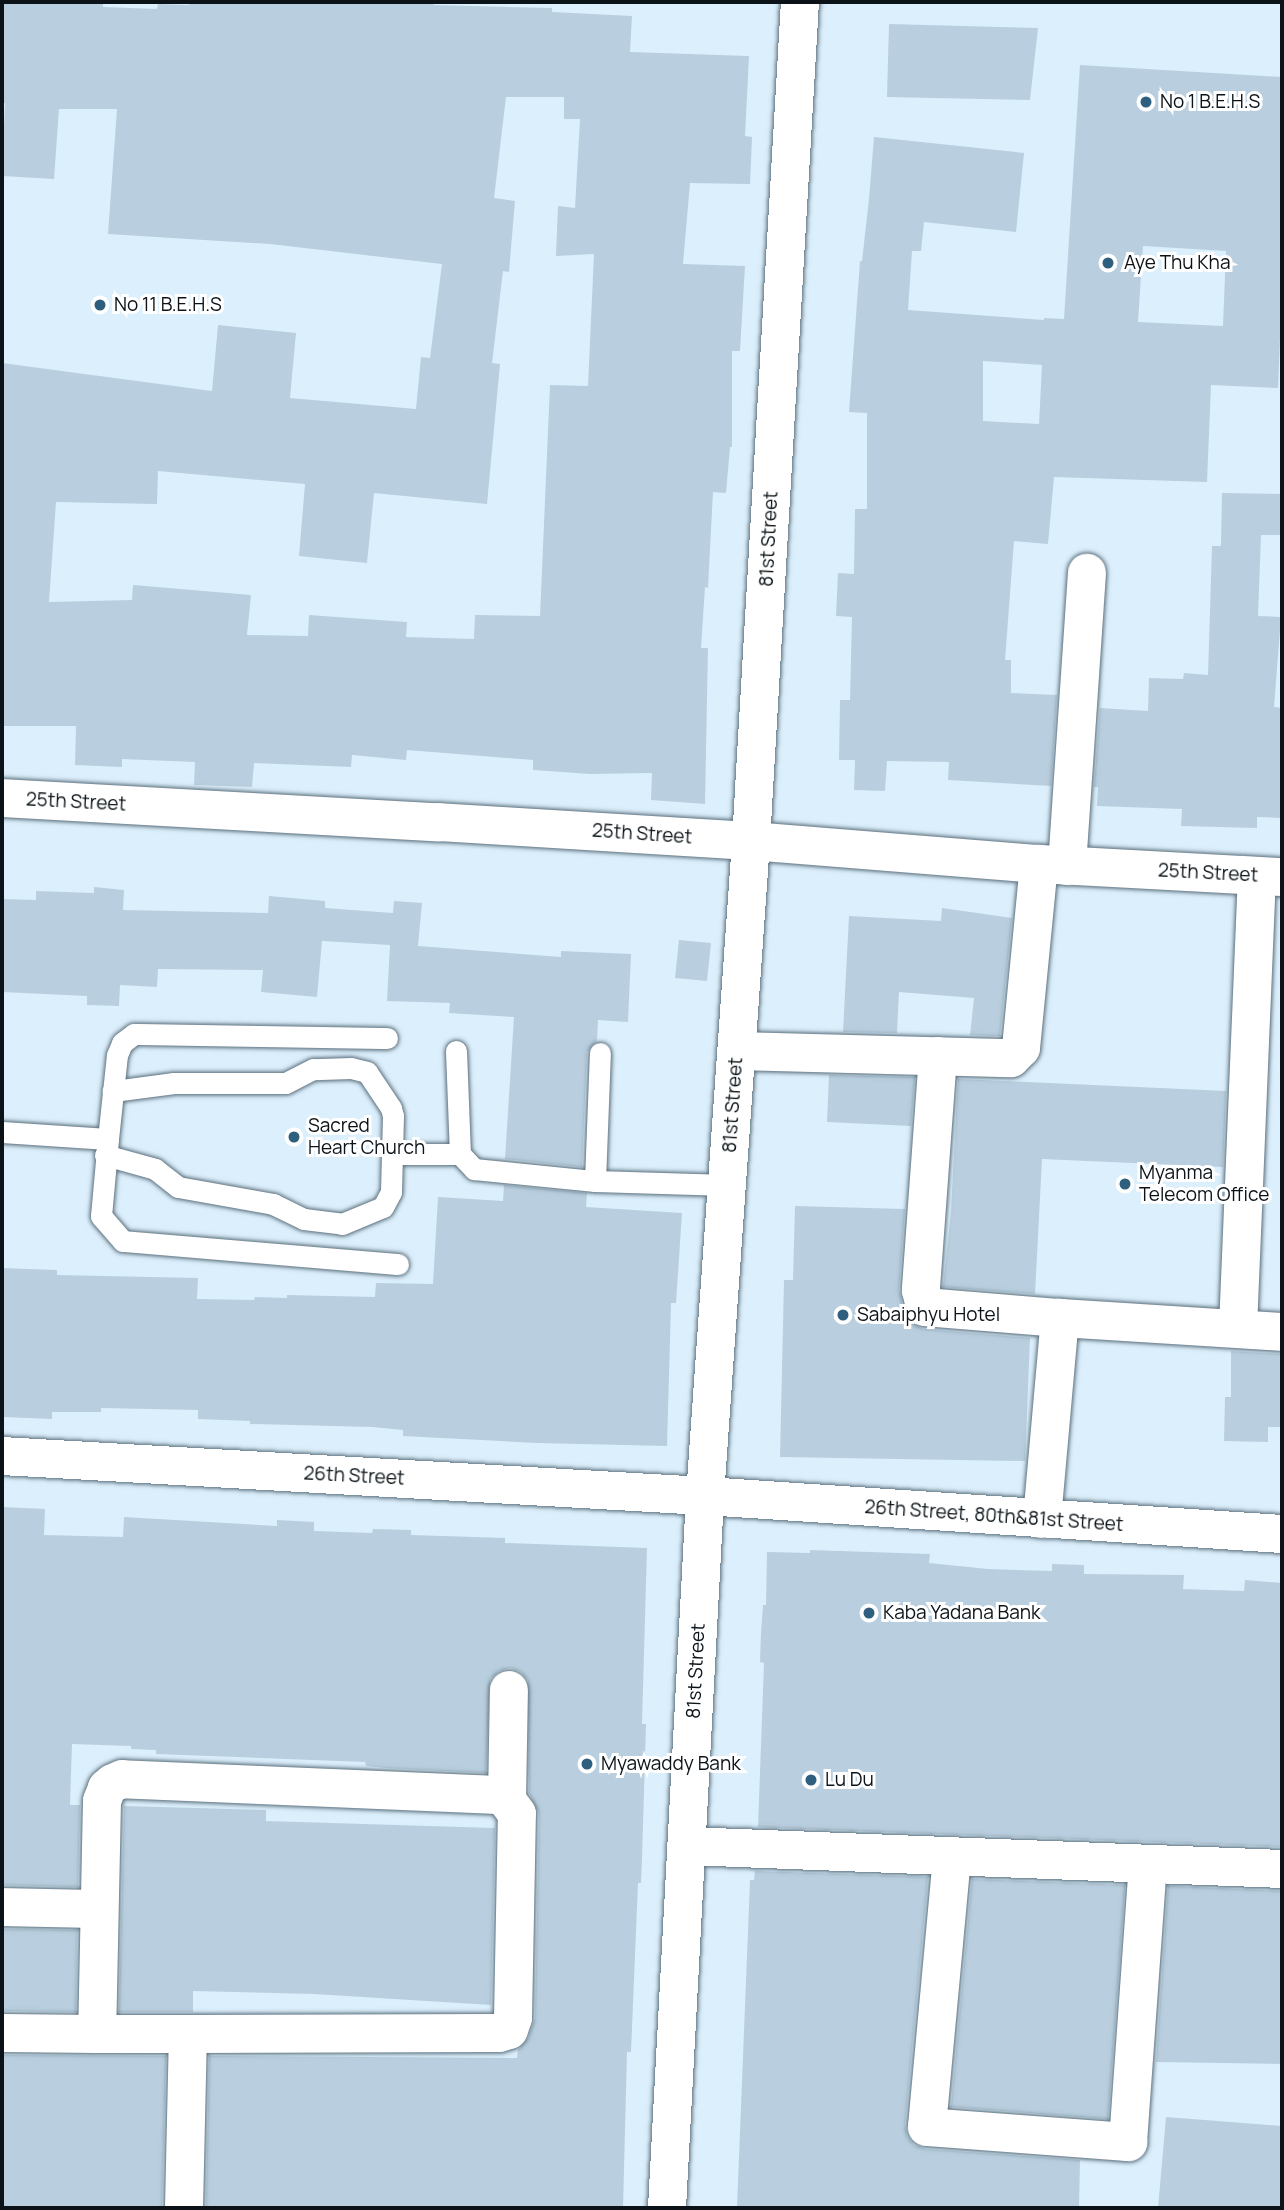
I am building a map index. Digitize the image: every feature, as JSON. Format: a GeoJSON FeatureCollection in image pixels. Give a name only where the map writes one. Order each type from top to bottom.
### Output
{"type":"FeatureCollection","features":[{"type":"Feature","properties":{"kind":"street","name":"81st Street"},"geometry":{"type":"LineString","coordinates":[[667,2208],[705,1496],[751,841],[800,2]]}},
{"type":"Feature","properties":{"kind":"street"},"geometry":{"type":"LineString","coordinates":[[737,1051],[1012,1058],[1021,1048],[1053,865],[1087,573]]}},
{"type":"Feature","properties":{"kind":"street","name":"25th Street"},"geometry":{"type":"LineString","coordinates":[[2,798],[751,841],[1053,865],[1269,877]]}},
{"type":"Feature","properties":{"kind":"street"},"geometry":{"type":"LineString","coordinates":[[1238,1328],[1269,877]]}},
{"type":"Feature","properties":{"kind":"street"},"geometry":{"type":"LineString","coordinates":[[938,1056],[921,1290],[925,1307],[1282,1332]]}},
{"type":"Feature","properties":{"kind":"street"},"geometry":{"type":"LineString","coordinates":[[1042,1519],[1060,1318]]}},
{"type":"Feature","properties":{"kind":"street","name":"26th Street"},"geometry":{"type":"LineString","coordinates":[[2,1456],[705,1496]]}},
{"type":"Feature","properties":{"kind":"street","name":"26th Street, 80th&81st Street"},"geometry":{"type":"LineString","coordinates":[[705,1496],[1282,1534]]}},
{"type":"Feature","properties":{"kind":"street"},"geometry":{"type":"LineString","coordinates":[[507,1800],[509,1690]]}},
{"type":"Feature","properties":{"kind":"street"},"geometry":{"type":"LineString","coordinates":[[2,2033],[97,2035],[188,2035],[509,2030],[513,2018],[519,1822],[514,1807],[498,1795],[121,1779],[107,1788],[102,1801],[97,2035]]}},
{"type":"Feature","properties":{"kind":"street"},"geometry":{"type":"LineString","coordinates":[[687,1846],[1282,1869]]}},
{"type":"Feature","properties":{"kind":"street"},"geometry":{"type":"LineString","coordinates":[[952,1857],[927,2127],[1128,2142],[1148,1865]]}},
{"type":"Feature","properties":{"kind":"street"},"geometry":{"type":"LineString","coordinates":[[2,1907],[99,1909]]}},
{"type":"Feature","properties":{"kind":"street"},"geometry":{"type":"LineString","coordinates":[[184,2208],[188,2035]]}},
{"type":"Feature","properties":{"kind":"lane"},"geometry":{"type":"LineString","coordinates":[[387,1038],[134,1034],[122,1043],[117,1055],[100,1216],[123,1241],[398,1264]]}},
{"type":"Feature","properties":{"kind":"lane"},"geometry":{"type":"LineString","coordinates":[[456,1051],[460,1154],[474,1169],[594,1181],[728,1185]]}},
{"type":"Feature","properties":{"kind":"lane"},"geometry":{"type":"LineString","coordinates":[[594,1181],[600,1053]]}},
{"type":"Feature","properties":{"kind":"lane"},"geometry":{"type":"LineString","coordinates":[[2,1132],[106,1147],[155,1169],[178,1187],[273,1204],[304,1220],[342,1224],[383,1207],[391,1192],[391,1108],[367,1072],[351,1068],[313,1069],[285,1083],[174,1083],[113,1091]]}},
{"type":"Feature","properties":{"kind":"lane"},"geometry":{"type":"LineString","coordinates":[[393,1154],[460,1154]]}},
{"type":"Feature","properties":{"kind":"building"},"geometry":{"type":"Polygon","coordinates":[[[2,2],[103,2],[103,7],[157,9],[158,4],[189,5],[189,2],[434,2],[434,5],[552,8],[552,12],[632,16],[630,52],[749,56],[745,136],[752,137],[750,184],[690,183],[683,264],[745,266],[740,351],[732,351],[732,447],[726,493],[713,492],[708,588],[705,587],[701,648],[708,648],[705,804],[651,800],[652,773],[590,774],[533,770],[533,760],[407,750],[406,760],[352,755],[351,767],[254,763],[252,787],[194,785],[195,762],[122,759],[122,767],[75,765],[76,726],[2,726],[2,363],[212,391],[218,325],[296,333],[290,398],[416,409],[421,357],[430,358],[442,264],[270,244],[108,234],[117,109],[59,109],[54,179],[2,176],[5,103],[2,103],[2,2]],[[506,97],[494,198],[515,201],[509,272],[503,271],[492,363],[500,364],[487,504],[374,493],[367,563],[299,556],[305,484],[158,471],[157,504],[56,502],[49,602],[132,600],[133,585],[251,595],[247,635],[308,636],[309,615],[407,622],[406,637],[474,639],[475,615],[540,616],[550,385],[588,386],[594,254],[556,256],[558,206],[575,208],[580,119],[564,119],[564,97],[506,97]]]}},
{"type":"Feature","properties":{"kind":"building"},"geometry":{"type":"Polygon","coordinates":[[[889,24],[1038,28],[1030,100],[887,97],[889,24]]]}},
{"type":"Feature","properties":{"kind":"building"},"geometry":{"type":"Polygon","coordinates":[[[1080,65],[1282,77],[1282,289],[1278,388],[1211,385],[1207,482],[1054,477],[1048,544],[1014,541],[1005,660],[1011,660],[1011,693],[1057,695],[1051,786],[948,780],[949,762],[887,761],[885,791],[854,790],[855,760],[839,760],[840,700],[850,700],[852,617],[836,616],[838,573],[854,574],[855,509],[867,509],[867,413],[849,412],[860,261],[874,137],[1024,153],[1016,232],[924,222],[921,251],[912,251],[908,310],[1044,320],[1064,319],[1080,65]],[[1143,246],[1138,322],[1223,326],[1226,251],[1143,246]],[[983,361],[983,421],[1039,424],[1042,365],[983,361]]]}},
{"type":"Feature","properties":{"kind":"building"},"geometry":{"type":"Polygon","coordinates":[[[1222,493],[1282,494],[1282,535],[1261,535],[1258,616],[1281,617],[1274,707],[1282,708],[1282,818],[1257,817],[1257,828],[1181,826],[1182,809],[1097,806],[1098,787],[1094,787],[1100,708],[1148,711],[1149,678],[1183,679],[1184,673],[1208,675],[1212,546],[1221,546],[1222,493]]]}},
{"type":"Feature","properties":{"kind":"building"},"geometry":{"type":"Polygon","coordinates":[[[94,887],[124,890],[123,910],[268,913],[269,896],[325,901],[325,908],[393,913],[394,901],[422,903],[418,946],[561,957],[561,951],[631,954],[628,1022],[598,1020],[597,1041],[587,1052],[582,1167],[505,1159],[514,1017],[449,1013],[450,1003],[387,1001],[390,945],[322,941],[317,997],[261,992],[263,970],[158,969],[157,987],[120,985],[119,1006],[87,1005],[87,996],[2,992],[2,899],[36,900],[36,891],[94,893],[94,887]]]}},
{"type":"Feature","properties":{"kind":"building"},"geometry":{"type":"Polygon","coordinates":[[[942,908],[1012,918],[1000,1036],[970,1035],[974,998],[899,992],[897,1033],[843,1032],[849,916],[941,921],[942,908]]]}},
{"type":"Feature","properties":{"kind":"building"},"geometry":{"type":"Polygon","coordinates":[[[679,940],[711,943],[707,981],[675,978],[679,940]]]}},
{"type":"Feature","properties":{"kind":"building"},"geometry":{"type":"Polygon","coordinates":[[[829,1075],[915,1077],[911,1126],[827,1122],[829,1075]]]}},
{"type":"Feature","properties":{"kind":"building"},"geometry":{"type":"Polygon","coordinates":[[[958,1079],[1226,1091],[1223,1167],[1042,1159],[1035,1294],[943,1287],[951,1211],[958,1079]]]}},
{"type":"Feature","properties":{"kind":"building"},"geometry":{"type":"Polygon","coordinates":[[[504,1185],[587,1193],[586,1207],[682,1213],[676,1303],[671,1303],[667,1446],[403,1436],[403,1430],[372,1427],[250,1424],[250,1421],[198,1419],[198,1410],[101,1408],[101,1412],[52,1412],[52,1419],[2,1417],[2,1268],[57,1270],[57,1275],[198,1278],[197,1299],[254,1300],[255,1297],[287,1298],[287,1295],[375,1297],[376,1283],[433,1284],[438,1197],[503,1201],[504,1185]]]}},
{"type":"Feature","properties":{"kind":"building"},"geometry":{"type":"Polygon","coordinates":[[[795,1206],[905,1209],[899,1289],[904,1312],[910,1323],[923,1329],[1030,1338],[1025,1461],[780,1457],[784,1280],[793,1280],[795,1206]]]}},
{"type":"Feature","properties":{"kind":"building"},"geometry":{"type":"Polygon","coordinates":[[[1231,1351],[1282,1354],[1282,1427],[1268,1427],[1268,1442],[1224,1441],[1225,1397],[1231,1397],[1231,1351]]]}},
{"type":"Feature","properties":{"kind":"building"},"geometry":{"type":"Polygon","coordinates":[[[2,1507],[45,1509],[44,1535],[123,1537],[124,1517],[277,1526],[277,1520],[314,1522],[314,1531],[372,1533],[373,1529],[411,1530],[411,1535],[505,1538],[505,1543],[647,1548],[642,1724],[646,1724],[642,1859],[641,1883],[638,1883],[631,2052],[627,2052],[623,2208],[206,2208],[209,2056],[517,2058],[518,2050],[529,2037],[535,2018],[539,1814],[529,1793],[528,1680],[521,1672],[510,1668],[499,1671],[490,1679],[486,1773],[386,1768],[366,1766],[365,1762],[156,1754],[156,1750],[131,1749],[131,1746],[72,1744],[70,1805],[80,1805],[78,1887],[2,1885],[2,1507]]]}},
{"type":"Feature","properties":{"kind":"building"},"geometry":{"type":"Polygon","coordinates":[[[810,1550],[930,1554],[929,1563],[988,1569],[1052,1571],[1052,1564],[1084,1565],[1084,1574],[1184,1575],[1183,1589],[1244,1591],[1245,1580],[1282,1583],[1282,1847],[758,1827],[764,1663],[760,1662],[763,1605],[766,1605],[767,1552],[810,1553],[810,1550]]]}},
{"type":"Feature","properties":{"kind":"building"},"geometry":{"type":"Polygon","coordinates":[[[124,1806],[266,1810],[266,1821],[495,1828],[491,2005],[314,1994],[193,1991],[193,2012],[119,2012],[124,1806]]]}},
{"type":"Feature","properties":{"kind":"building"},"geometry":{"type":"Polygon","coordinates":[[[755,1871],[928,1877],[905,2125],[907,2136],[914,2145],[925,2149],[1080,2160],[1079,2208],[737,2208],[750,1880],[754,1880],[755,1871]]]}},
{"type":"Feature","properties":{"kind":"building"},"geometry":{"type":"Polygon","coordinates":[[[972,1879],[1125,1885],[1108,2119],[951,2107],[972,1879]]]}},
{"type":"Feature","properties":{"kind":"building"},"geometry":{"type":"Polygon","coordinates":[[[1168,1886],[1282,1891],[1282,2064],[1156,2062],[1168,1886]]]}},
{"type":"Feature","properties":{"kind":"building"},"geometry":{"type":"Polygon","coordinates":[[[2,1929],[77,1930],[76,2012],[2,2011],[2,1929]]]}},
{"type":"Feature","properties":{"kind":"building"},"geometry":{"type":"Polygon","coordinates":[[[2,2055],[166,2056],[162,2208],[2,2208],[2,2055]]]}},
{"type":"Feature","properties":{"kind":"building"},"geometry":{"type":"Polygon","coordinates":[[[1166,2117],[1282,2126],[1282,2208],[1158,2208],[1166,2117]]]}},
{"type":"Feature","properties":{"kind":"place","name":"No 1 B.E.H.S"},"geometry":{"type":"Point","coordinates":[1146,102]}},
{"type":"Feature","properties":{"kind":"place","name":"Aye Thu Kha"},"geometry":{"type":"Point","coordinates":[1108,263]}},
{"type":"Feature","properties":{"kind":"place","name":"No 11 B.E.H.S"},"geometry":{"type":"Point","coordinates":[100,305]}},
{"type":"Feature","properties":{"kind":"place","name":"Sacred Heart Church"},"geometry":{"type":"Point","coordinates":[294,1137]}},
{"type":"Feature","properties":{"kind":"place","name":"Myanma Telecom Office"},"geometry":{"type":"Point","coordinates":[1125,1184]}},
{"type":"Feature","properties":{"kind":"place","name":"Sabaiphyu Hotel"},"geometry":{"type":"Point","coordinates":[843,1315]}},
{"type":"Feature","properties":{"kind":"place","name":"Kaba Yadana Bank"},"geometry":{"type":"Point","coordinates":[869,1613]}},
{"type":"Feature","properties":{"kind":"place","name":"Myawaddy Bank"},"geometry":{"type":"Point","coordinates":[587,1764]}},
{"type":"Feature","properties":{"kind":"place","name":"Lu Du"},"geometry":{"type":"Point","coordinates":[811,1780]}}]}
